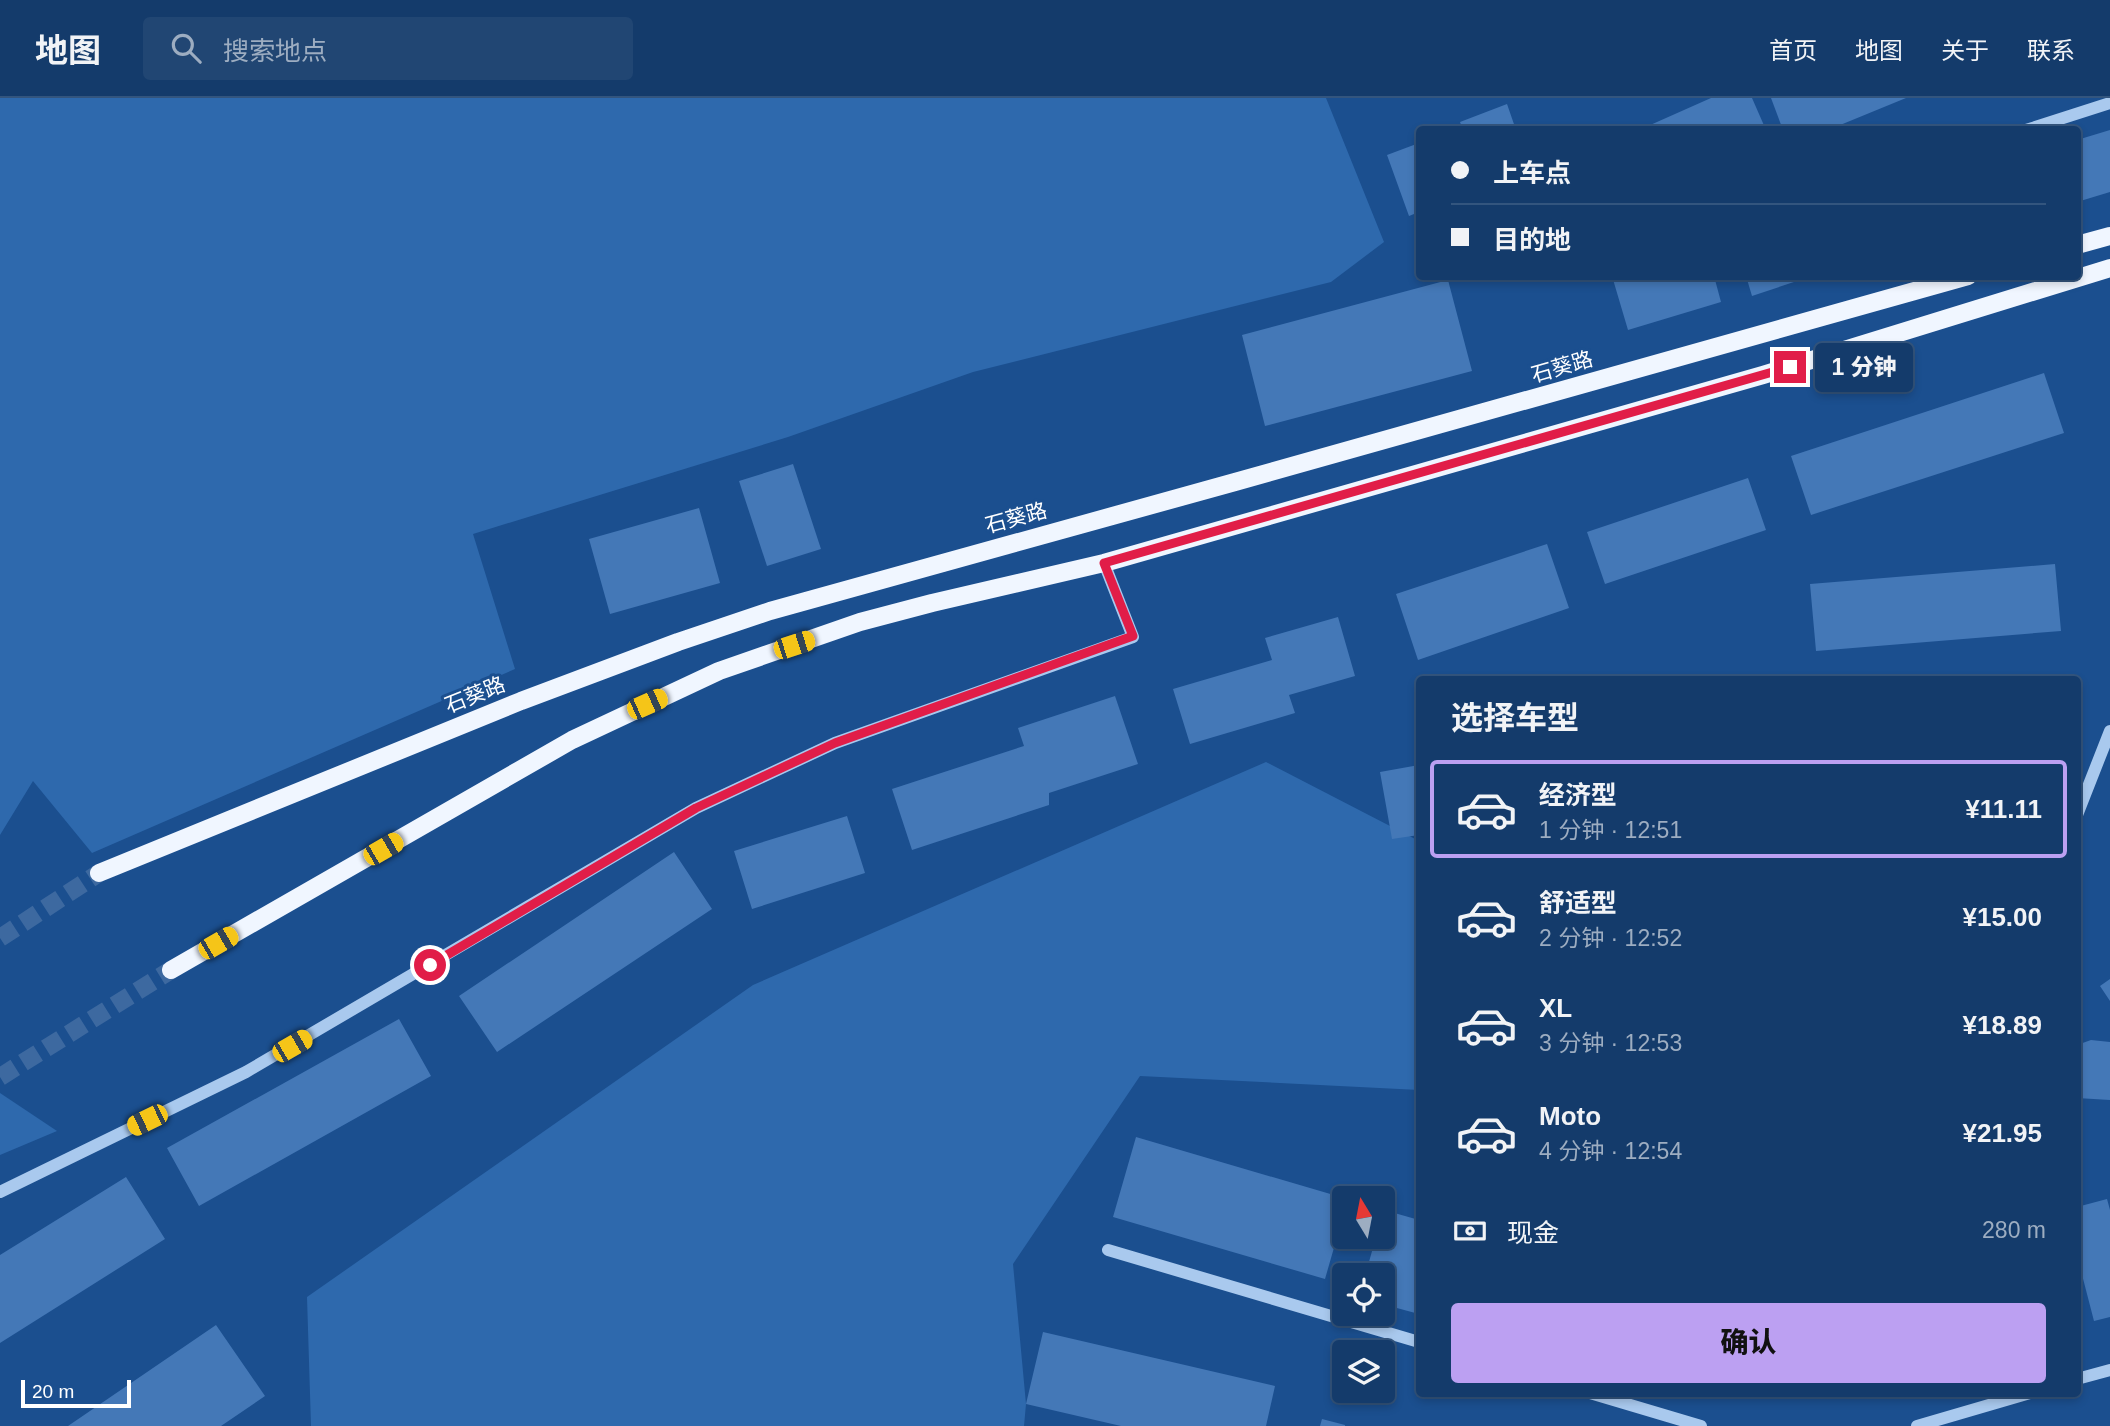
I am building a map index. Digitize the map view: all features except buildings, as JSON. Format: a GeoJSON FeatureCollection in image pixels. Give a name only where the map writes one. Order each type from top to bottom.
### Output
{"type":"FeatureCollection","features":[{"type":"Feature","properties":{"kind":"main road"},"geometry":{"type":"LineString","coordinates":[[2081,244],[2110,238]]}},
{"type":"Feature","properties":{"kind":"main road"},"geometry":{"type":"LineString","coordinates":[[2081,277],[2110,268]]}},
{"type":"Feature","properties":{"kind":"main road","name":"石葵路"},"geometry":{"type":"LineString","coordinates":[[99,873],[521,701],[678,642],[770,611],[1954,280]]}},
{"type":"Feature","properties":{"kind":"main road"},"geometry":{"type":"LineString","coordinates":[[171,970],[572,740],[719,671],[860,622],[1104,563],[1763,375],[2071,280]]}},
{"type":"Feature","properties":{"kind":"street"},"geometry":{"type":"LineString","coordinates":[[2037,126],[2104,102]]}},
{"type":"Feature","properties":{"kind":"street"},"geometry":{"type":"LineString","coordinates":[[0,1192],[246,1073],[696,808],[835,743],[1133,636],[1104,563]]}},
{"type":"Feature","properties":{"kind":"street"},"geometry":{"type":"LineString","coordinates":[[2081,805],[2110,731]]}},
{"type":"Feature","properties":{"kind":"street"},"geometry":{"type":"LineString","coordinates":[[1108,1250],[1416,1341]]}},
{"type":"Feature","properties":{"kind":"street"},"geometry":{"type":"LineString","coordinates":[[2081,1378],[2110,1370]]}},
{"type":"Feature","properties":{"kind":"street"},"geometry":{"type":"LineString","coordinates":[[1603,1397],[1701,1426]]}},
{"type":"Feature","properties":{"kind":"street"},"geometry":{"type":"LineString","coordinates":[[1917,1426],[2016,1397]]}},
{"type":"Feature","properties":{"kind":"shaded area"},"geometry":{"type":"Polygon","coordinates":[[[0,98],[1326,98],[1384,242],[1331,282],[973,372],[788,437],[473,534],[515,669],[92,853],[33,781],[0,835],[0,98]]]}},
{"type":"Feature","properties":{"kind":"shaded area"},"geometry":{"type":"Polygon","coordinates":[[[1266,762],[1416,839],[1416,1090],[1140,1076],[1013,1264],[1026,1404],[1024,1426],[311,1426],[307,1297],[753,985],[1266,762]]]}},
{"type":"Feature","properties":{"kind":"shaded area"},"geometry":{"type":"Polygon","coordinates":[[[0,1093],[57,1131],[0,1155],[0,1093]]]}},
{"type":"Feature","properties":{"kind":"tunnel"},"geometry":{"type":"LineString","coordinates":[[0,938],[99,873]]}},
{"type":"Feature","properties":{"kind":"tunnel"},"geometry":{"type":"LineString","coordinates":[[0,1077],[171,970]]}},
{"type":"Feature","properties":{"kind":"route"},"geometry":{"type":"LineString","coordinates":[[430,965],[696,808],[835,743],[1133,636],[1104,563],[1790,367]]}}]}
